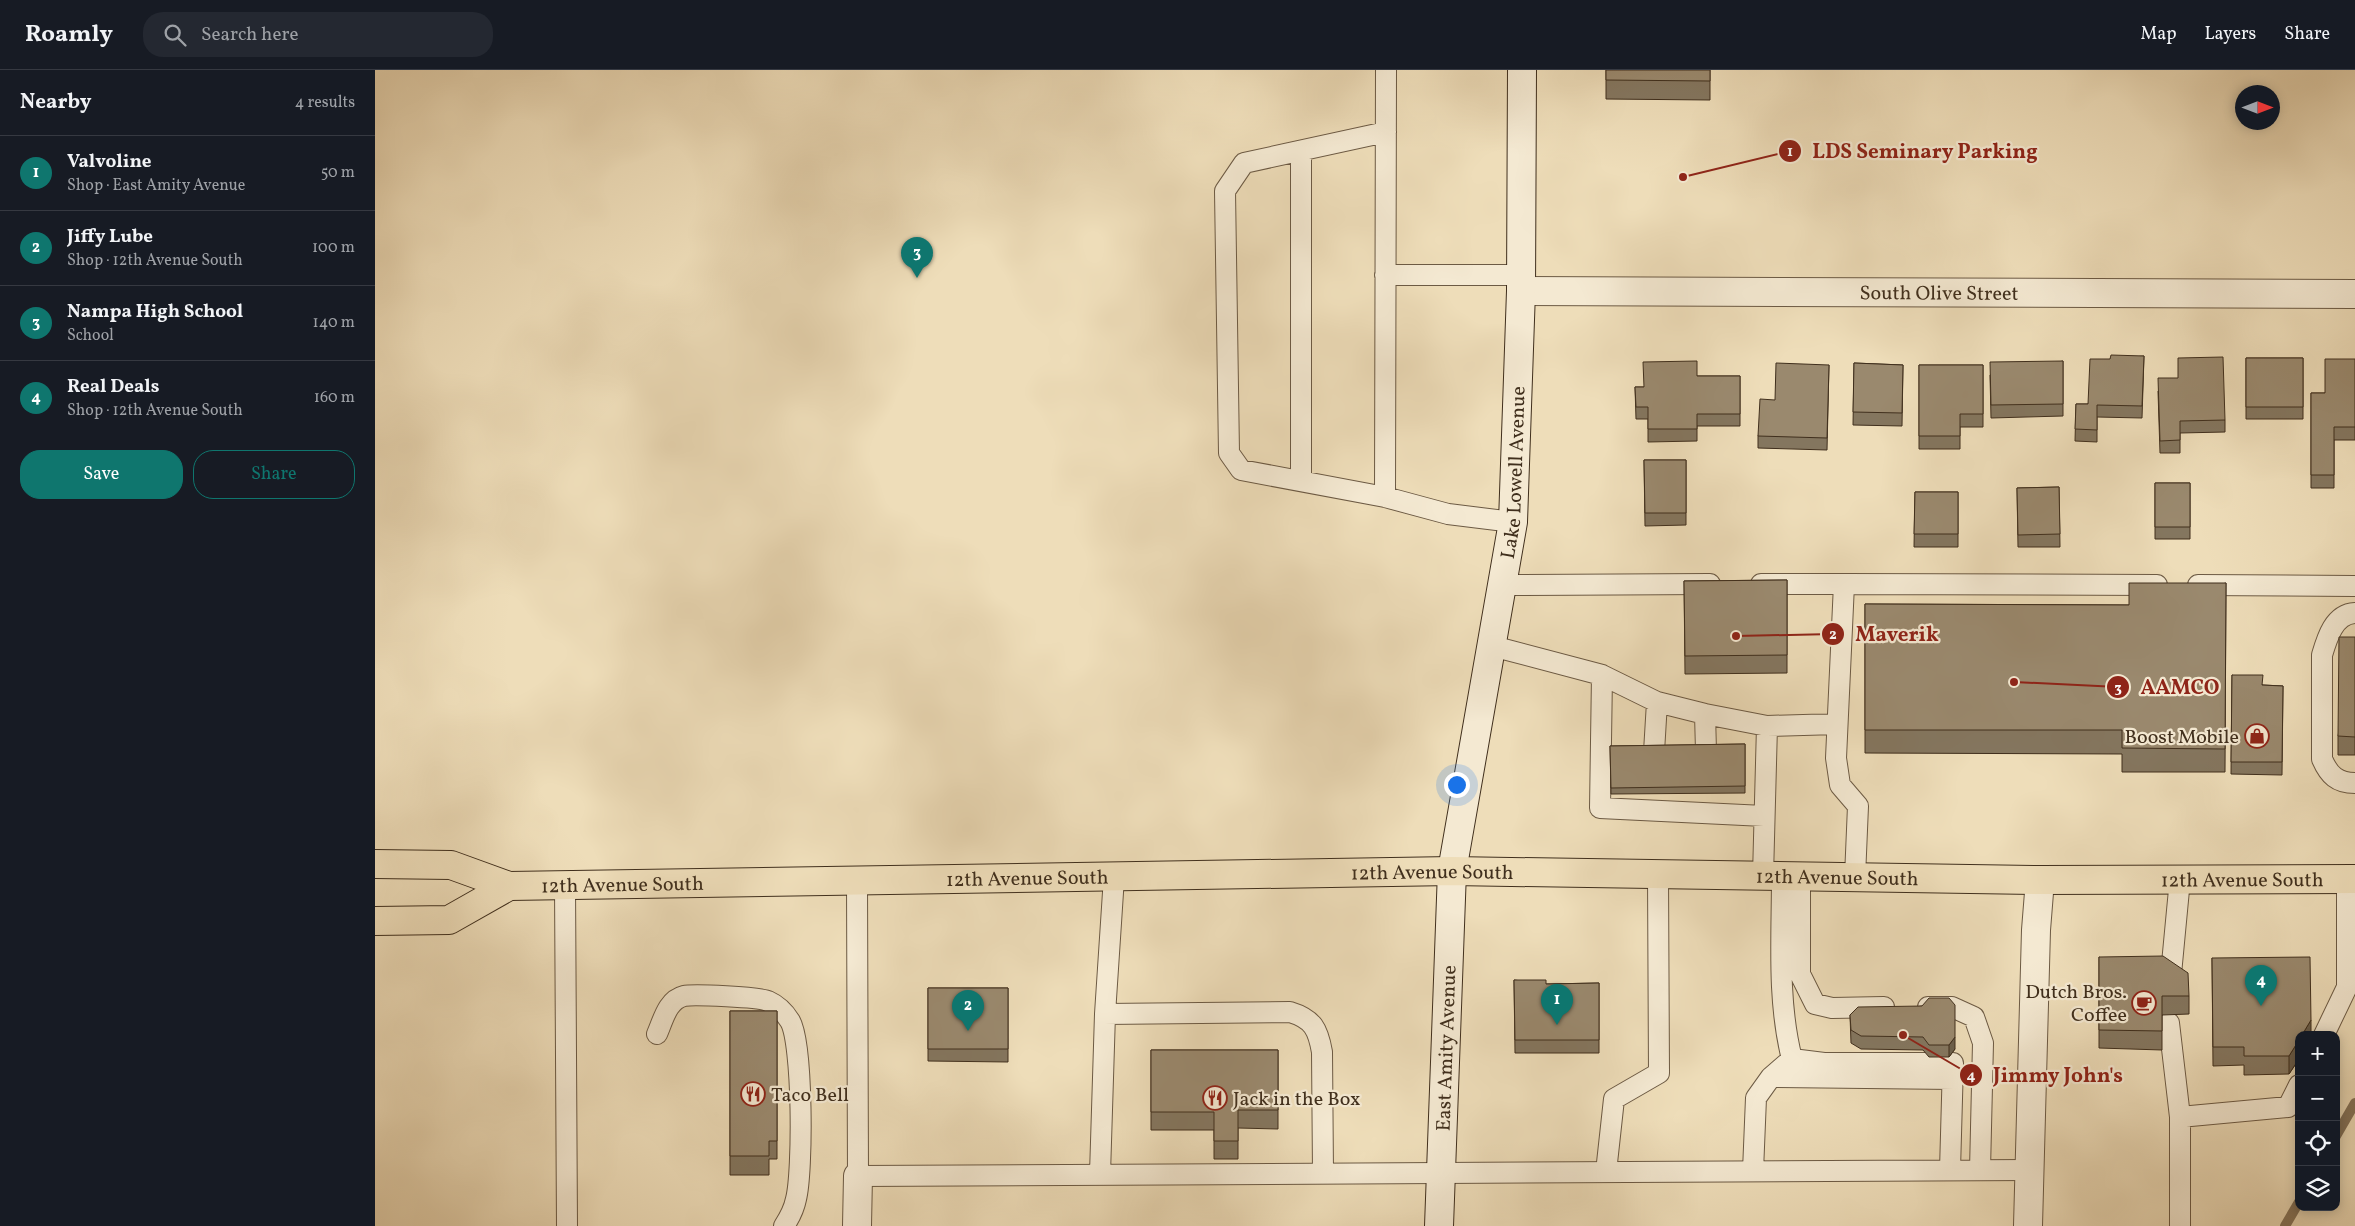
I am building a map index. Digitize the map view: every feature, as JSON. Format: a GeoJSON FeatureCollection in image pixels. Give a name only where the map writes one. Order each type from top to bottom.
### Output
{"type":"FeatureCollection","features":[{"type":"Feature","properties":{"kind":"main road","name":"12th Avenue South"},"geometry":{"type":"LineString","coordinates":[[375,864],[451,865],[509,886],[1452,871],[1658,876],[2040,880],[2351,879]]}},
{"type":"Feature","properties":{"kind":"main road","name":"12th Avenue South"},"geometry":{"type":"LineString","coordinates":[[375,921],[449,920],[509,886]]}},
{"type":"Feature","properties":{"kind":"street","name":"Lake Lowell Avenue"},"geometry":{"type":"LineString","coordinates":[[1452,871],[1513,522],[1521,282],[1522,70]]}},
{"type":"Feature","properties":{"kind":"street","name":"South Olive Street"},"geometry":{"type":"LineString","coordinates":[[1521,282],[2355,294]]}},
{"type":"Feature","properties":{"kind":"street","name":"East Amity Avenue"},"geometry":{"type":"LineString","coordinates":[[1439,1226],[1452,871]]}},
{"type":"Feature","properties":{"kind":"street"},"geometry":{"type":"LineString","coordinates":[[2028,1226],[2036,930],[2040,880]]}},
{"type":"Feature","properties":{"kind":"street"},"geometry":{"type":"LineString","coordinates":[[857,1226],[858,1176]]}},
{"type":"Feature","properties":{"kind":"lane"},"geometry":{"type":"LineString","coordinates":[[1385,497],[1386,70]]}},
{"type":"Feature","properties":{"kind":"lane"},"geometry":{"type":"LineString","coordinates":[[1386,132],[1244,163],[1225,191],[1229,453],[1241,470],[1385,497],[1448,514],[1513,522]]}},
{"type":"Feature","properties":{"kind":"lane"},"geometry":{"type":"LineString","coordinates":[[1301,151],[1301,481]]}},
{"type":"Feature","properties":{"kind":"lane"},"geometry":{"type":"LineString","coordinates":[[1385,275],[1521,282]]}},
{"type":"Feature","properties":{"kind":"lane"},"geometry":{"type":"LineString","coordinates":[[1502,584],[2355,586]]}},
{"type":"Feature","properties":{"kind":"lane"},"geometry":{"type":"LineString","coordinates":[[1844,584],[1836,758],[1840,785],[1858,806],[1855,877]]}},
{"type":"Feature","properties":{"kind":"lane"},"geometry":{"type":"LineString","coordinates":[[2355,613],[2350,613],[2335,623],[2327,638],[2323,655],[2323,759],[2329,774],[2343,783],[2355,783]]}},
{"type":"Feature","properties":{"kind":"lane"},"geometry":{"type":"LineString","coordinates":[[1492,646],[1602,675],[1657,702],[1705,714],[1767,726],[1837,724]]}},
{"type":"Feature","properties":{"kind":"lane"},"geometry":{"type":"LineString","coordinates":[[1602,675],[1600,808],[1654,803],[1706,803],[1764,816]]}},
{"type":"Feature","properties":{"kind":"lane"},"geometry":{"type":"LineString","coordinates":[[1655,752],[1657,702]]}},
{"type":"Feature","properties":{"kind":"lane"},"geometry":{"type":"LineString","coordinates":[[1705,714],[1706,751]]}},
{"type":"Feature","properties":{"kind":"lane"},"geometry":{"type":"LineString","coordinates":[[1767,726],[1764,816],[1782,877],[1800,974],[1815,1004],[1832,1008],[1952,1007],[1974,1017],[1983,1043],[1980,1170]]}},
{"type":"Feature","properties":{"kind":"lane"},"geometry":{"type":"LineString","coordinates":[[1606,1172],[1614,1099],[1659,1073],[1658,876]]}},
{"type":"Feature","properties":{"kind":"lane"},"geometry":{"type":"LineString","coordinates":[[1100,1174],[1105,1014],[1114,877]]}},
{"type":"Feature","properties":{"kind":"lane"},"geometry":{"type":"LineString","coordinates":[[1782,877],[1782,968],[1786,1036],[1791,1059]]}},
{"type":"Feature","properties":{"kind":"lane"},"geometry":{"type":"LineString","coordinates":[[2171,974],[2180,879]]}},
{"type":"Feature","properties":{"kind":"lane"},"geometry":{"type":"LineString","coordinates":[[2325,1031],[2347,987],[2351,879]]}},
{"type":"Feature","properties":{"kind":"lane"},"geometry":{"type":"LineString","coordinates":[[857,881],[858,1176],[2030,1170]]}},
{"type":"Feature","properties":{"kind":"lane"},"geometry":{"type":"LineString","coordinates":[[565,885],[567,1226]]}},
{"type":"Feature","properties":{"kind":"lane"},"geometry":{"type":"LineString","coordinates":[[657,1034],[669,1006],[684,996],[766,1000],[779,1007],[790,1020],[794,1030],[799,1059],[799,1181],[792,1214],[784,1226]]}},
{"type":"Feature","properties":{"kind":"lane"},"geometry":{"type":"LineString","coordinates":[[1105,1014],[1290,1012],[1305,1017],[1313,1025],[1320,1039],[1322,1052],[1323,1173]]}},
{"type":"Feature","properties":{"kind":"lane"},"geometry":{"type":"LineString","coordinates":[[2169,1023],[2180,1117],[2180,1226]]}},
{"type":"Feature","properties":{"kind":"lane"},"geometry":{"type":"LineString","coordinates":[[1753,1171],[1756,1098],[1771,1077],[1791,1059],[1823,1063],[1953,1063],[1950,1170]]}},
{"type":"Feature","properties":{"kind":"lane"},"geometry":{"type":"LineString","coordinates":[[1771,1077],[1953,1079]]}},
{"type":"Feature","properties":{"kind":"lane"},"geometry":{"type":"LineString","coordinates":[[2180,1117],[2288,1107],[2295,1093]]}},
{"type":"Feature","properties":{"kind":"building"},"geometry":{"type":"Polygon","coordinates":[[[1606,70],[1710,70],[1710,81],[1606,80],[1606,70]]]}},
{"type":"Feature","properties":{"kind":"building"},"geometry":{"type":"Polygon","coordinates":[[[2111,355],[2144,356],[2142,406],[2097,405],[2097,430],[2075,429],[2076,404],[2088,404],[2090,359],[2110,359],[2111,355]]]}},
{"type":"Feature","properties":{"kind":"building"},"geometry":{"type":"Polygon","coordinates":[[[2223,357],[2225,420],[2180,421],[2180,440],[2160,441],[2158,378],[2178,378],[2178,358],[2223,357]]]}},
{"type":"Feature","properties":{"kind":"building"},"geometry":{"type":"Polygon","coordinates":[[[2246,358],[2303,358],[2303,407],[2246,407],[2246,358]]]}},
{"type":"Feature","properties":{"kind":"building"},"geometry":{"type":"Polygon","coordinates":[[[2325,359],[2355,359],[2355,427],[2334,427],[2334,475],[2311,475],[2311,393],[2325,393],[2325,359]]]}},
{"type":"Feature","properties":{"kind":"building"},"geometry":{"type":"Polygon","coordinates":[[[1697,361],[1697,376],[1740,376],[1740,414],[1697,414],[1697,429],[1648,429],[1648,407],[1636,407],[1635,387],[1644,387],[1643,362],[1697,361]]]}},
{"type":"Feature","properties":{"kind":"building"},"geometry":{"type":"Polygon","coordinates":[[[2063,361],[2063,404],[1991,405],[1990,362],[2063,361]]]}},
{"type":"Feature","properties":{"kind":"building"},"geometry":{"type":"Polygon","coordinates":[[[1776,363],[1829,365],[1827,438],[1758,436],[1760,399],[1775,400],[1776,363]]]}},
{"type":"Feature","properties":{"kind":"building"},"geometry":{"type":"Polygon","coordinates":[[[1854,363],[1903,365],[1902,413],[1853,412],[1854,363]]]}},
{"type":"Feature","properties":{"kind":"building"},"geometry":{"type":"Polygon","coordinates":[[[1919,365],[1983,365],[1983,414],[1960,414],[1960,436],[1919,436],[1919,365]]]}},
{"type":"Feature","properties":{"kind":"building"},"geometry":{"type":"Polygon","coordinates":[[[1644,460],[1686,460],[1686,513],[1645,513],[1644,460]]]}},
{"type":"Feature","properties":{"kind":"building"},"geometry":{"type":"Polygon","coordinates":[[[2155,483],[2190,483],[2190,527],[2155,527],[2155,483]]]}},
{"type":"Feature","properties":{"kind":"building"},"geometry":{"type":"Polygon","coordinates":[[[2059,487],[2060,534],[2018,535],[2017,488],[2059,487]]]}},
{"type":"Feature","properties":{"kind":"building"},"geometry":{"type":"Polygon","coordinates":[[[1915,492],[1958,492],[1958,534],[1914,534],[1915,492]]]}},
{"type":"Feature","properties":{"kind":"building"},"geometry":{"type":"Polygon","coordinates":[[[1787,580],[1787,655],[1685,656],[1684,581],[1787,580]]]}},
{"type":"Feature","properties":{"kind":"building"},"geometry":{"type":"Polygon","coordinates":[[[2129,583],[2226,583],[2225,749],[2122,748],[2122,730],[1865,730],[1865,604],[2129,605],[2129,583]]]}},
{"type":"Feature","properties":{"kind":"building"},"geometry":{"type":"Polygon","coordinates":[[[2339,637],[2355,637],[2355,737],[2338,736],[2339,637]]]}},
{"type":"Feature","properties":{"kind":"building","name":"Boost Mobile"},"geometry":{"type":"Polygon","coordinates":[[[2232,675],[2263,675],[2262,685],[2283,686],[2282,762],[2231,762],[2232,675]]]}},
{"type":"Feature","properties":{"kind":"building"},"geometry":{"type":"Polygon","coordinates":[[[1745,744],[1745,786],[1611,788],[1610,746],[1745,744]]]}},
{"type":"Feature","properties":{"kind":"building","name":"Dutch Bros. Coffee"},"geometry":{"type":"Polygon","coordinates":[[[2163,956],[2188,973],[2189,996],[2162,996],[2162,1031],[2099,1030],[2099,957],[2163,956]]]}},
{"type":"Feature","properties":{"kind":"building"},"geometry":{"type":"Polygon","coordinates":[[[2310,957],[2311,1020],[2304,1031],[2295,1031],[2295,1046],[2289,1056],[2244,1056],[2244,1047],[2213,1047],[2212,958],[2310,957]]]}},
{"type":"Feature","properties":{"kind":"building"},"geometry":{"type":"Polygon","coordinates":[[[1514,980],[1546,980],[1546,984],[1599,983],[1599,1040],[1515,1040],[1514,980]]]}},
{"type":"Feature","properties":{"kind":"building"},"geometry":{"type":"Polygon","coordinates":[[[928,988],[1008,988],[1008,1049],[928,1049],[928,988]]]}},
{"type":"Feature","properties":{"kind":"building"},"geometry":{"type":"Polygon","coordinates":[[[1929,998],[1949,998],[1955,1005],[1955,1037],[1949,1045],[1929,1045],[1923,1037],[1861,1036],[1851,1030],[1850,1015],[1858,1007],[1922,1006],[1929,998]]]}},
{"type":"Feature","properties":{"kind":"building","name":"Taco Bell"},"geometry":{"type":"Polygon","coordinates":[[[730,1011],[777,1011],[777,1141],[769,1141],[769,1156],[730,1156],[730,1011]]]}},
{"type":"Feature","properties":{"kind":"building","name":"Jack in the Box"},"geometry":{"type":"Polygon","coordinates":[[[1151,1050],[1278,1050],[1278,1110],[1238,1110],[1238,1141],[1214,1141],[1214,1112],[1151,1112],[1151,1050]]]}},
{"type":"Feature","properties":{"kind":"waterway"},"geometry":{"type":"LineString","coordinates":[[2340,1129],[2355,1103]]}},
{"type":"Feature","properties":{"kind":"waterway"},"geometry":{"type":"LineString","coordinates":[[2285,1226],[2295,1209]]}},
{"type":"Feature","properties":{"kind":"place","name":"LDS Seminary Parking"},"geometry":{"type":"Point","coordinates":[1683,177]}},
{"type":"Feature","properties":{"kind":"place","name":"Nampa High School"},"geometry":{"type":"Point","coordinates":[917,278]}},
{"type":"Feature","properties":{"kind":"place","name":"Maverik"},"geometry":{"type":"Point","coordinates":[1736,636]}},
{"type":"Feature","properties":{"kind":"place","name":"AAMCO"},"geometry":{"type":"Point","coordinates":[2014,682]}},
{"type":"Feature","properties":{"kind":"place","name":"Boost Mobile"},"geometry":{"type":"Point","coordinates":[2257,736]}},
{"type":"Feature","properties":{"kind":"place","name":"Dutch Bros. Coffee"},"geometry":{"type":"Point","coordinates":[2144,1003]}},
{"type":"Feature","properties":{"kind":"place","name":"Real Deals"},"geometry":{"type":"Point","coordinates":[2261,1006]}},
{"type":"Feature","properties":{"kind":"place","name":"Valvoline"},"geometry":{"type":"Point","coordinates":[1557,1025]}},
{"type":"Feature","properties":{"kind":"place","name":"Jiffy Lube"},"geometry":{"type":"Point","coordinates":[968,1031]}},
{"type":"Feature","properties":{"kind":"place","name":"Jimmy John's"},"geometry":{"type":"Point","coordinates":[1903,1035]}},
{"type":"Feature","properties":{"kind":"place","name":"Taco Bell"},"geometry":{"type":"Point","coordinates":[753,1094]}},
{"type":"Feature","properties":{"kind":"place","name":"Jack in the Box"},"geometry":{"type":"Point","coordinates":[1215,1098]}}]}
